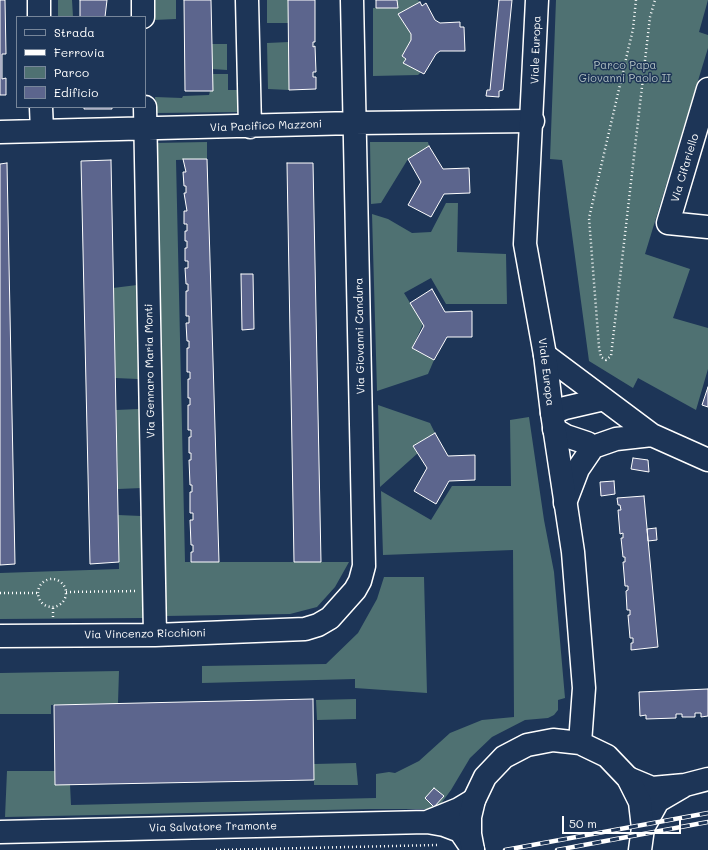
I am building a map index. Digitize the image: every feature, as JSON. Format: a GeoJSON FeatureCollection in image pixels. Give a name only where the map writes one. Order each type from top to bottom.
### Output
{"type":"FeatureCollection","features":[{"type":"Feature","properties":{"kind":"street"},"geometry":{"type":"LineString","coordinates":[[39,0],[39,16]]}},
{"type":"Feature","properties":{"kind":"street"},"geometry":{"type":"LineString","coordinates":[[143,0],[143,16]]}},
{"type":"Feature","properties":{"kind":"street"},"geometry":{"type":"LineString","coordinates":[[247,0],[250,127]]}},
{"type":"Feature","properties":{"kind":"street","name":"Via Giovanni Candura"},"geometry":{"type":"LineString","coordinates":[[290,631],[318,625],[330,618],[355,590],[360,581],[364,566],[352,0]]}},
{"type":"Feature","properties":{"kind":"street","name":"Viale Europa"},"geometry":{"type":"LineString","coordinates":[[538,0],[533,121],[525,244],[546,355],[553,421],[573,552],[584,688],[580,743]]}},
{"type":"Feature","properties":{"kind":"street","name":"Via Cifariello"},"geometry":{"type":"LineString","coordinates":[[708,89],[668,223],[708,227]]}},
{"type":"Feature","properties":{"kind":"street"},"geometry":{"type":"LineString","coordinates":[[41,108],[42,131]]}},
{"type":"Feature","properties":{"kind":"street","name":"Via Gennaro Maria Monti"},"geometry":{"type":"LineString","coordinates":[[145,108],[155,635]]}},
{"type":"Feature","properties":{"kind":"street","name":"Via Pacifico Mazzoni"},"geometry":{"type":"LineString","coordinates":[[0,132],[250,127],[355,123],[533,121]]}},
{"type":"Feature","properties":{"kind":"street"},"geometry":{"type":"LineString","coordinates":[[546,355],[652,435],[708,460]]}},
{"type":"Feature","properties":{"kind":"street"},"geometry":{"type":"LineString","coordinates":[[593,447],[587,443],[566,436],[553,421],[565,408],[604,399]]}},
{"type":"Feature","properties":{"kind":"street"},"geometry":{"type":"LineString","coordinates":[[565,503],[578,469],[593,447],[616,439],[652,435]]}},
{"type":"Feature","properties":{"kind":"street","name":"Via Vincenzo Ricchioni"},"geometry":{"type":"LineString","coordinates":[[0,636],[155,635],[290,631]]}},
{"type":"Feature","properties":{"kind":"street"},"geometry":{"type":"LineString","coordinates":[[472,848],[470,817],[474,800],[485,776],[504,757],[527,745],[553,740],[580,743],[607,756],[628,778],[640,802],[643,828],[640,850]]}},
{"type":"Feature","properties":{"kind":"street"},"geometry":{"type":"LineString","coordinates":[[628,778],[652,788],[685,785],[708,779]]}},
{"type":"Feature","properties":{"kind":"street"},"geometry":{"type":"LineString","coordinates":[[643,828],[658,802],[685,785]]}},
{"type":"Feature","properties":{"kind":"street"},"geometry":{"type":"LineString","coordinates":[[427,822],[459,809],[474,800]]}},
{"type":"Feature","properties":{"kind":"street"},"geometry":{"type":"LineString","coordinates":[[427,822],[444,825],[460,831],[472,848]]}},
{"type":"Feature","properties":{"kind":"street","name":"Via Salvatore Tramonte"},"geometry":{"type":"LineString","coordinates":[[0,832],[427,822]]}},
{"type":"Feature","properties":{"kind":"path"},"geometry":{"type":"LineString","coordinates":[[636,0],[633,29],[589,218],[600,357],[606,360],[611,356],[650,17],[655,0]]}},
{"type":"Feature","properties":{"kind":"path"},"geometry":{"type":"LineString","coordinates":[[52,579],[63,584],[66,592],[63,602],[53,608],[42,604],[38,593],[44,582],[52,579]]}},
{"type":"Feature","properties":{"kind":"path"},"geometry":{"type":"LineString","coordinates":[[66,592],[155,591]]}},
{"type":"Feature","properties":{"kind":"path"},"geometry":{"type":"LineString","coordinates":[[0,593],[38,593]]}},
{"type":"Feature","properties":{"kind":"path"},"geometry":{"type":"LineString","coordinates":[[216,850],[472,848]]}},
{"type":"Feature","properties":{"kind":"green space"},"geometry":{"type":"Polygon","coordinates":[[[58,0],[72,0],[73,16],[58,16],[58,0]]]}},
{"type":"Feature","properties":{"kind":"green space"},"geometry":{"type":"Polygon","coordinates":[[[154,0],[176,0],[176,19],[154,20],[154,0]]]}},
{"type":"Feature","properties":{"kind":"green space"},"geometry":{"type":"Polygon","coordinates":[[[267,0],[288,0],[288,23],[267,23],[267,0]]]}},
{"type":"Feature","properties":{"kind":"green space"},"geometry":{"type":"Polygon","coordinates":[[[397,0],[418,0],[420,2],[399,15],[411,34],[411,40],[402,56],[406,59],[404,63],[421,72],[418,75],[373,76],[373,8],[397,8],[397,0]]]}},
{"type":"Feature","properties":{"kind":"green space","name":"Parco Papa Giovanni Paolo II"},"geometry":{"type":"Polygon","coordinates":[[[556,0],[708,0],[699,32],[708,35],[708,48],[645,254],[690,269],[673,318],[708,328],[708,369],[696,410],[638,378],[633,388],[589,361],[562,160],[550,159],[556,0]]]}},
{"type":"Feature","properties":{"kind":"green space"},"geometry":{"type":"Polygon","coordinates":[[[289,42],[289,90],[268,89],[267,43],[289,42]]]}},
{"type":"Feature","properties":{"kind":"green space"},"geometry":{"type":"Polygon","coordinates":[[[212,44],[227,44],[227,70],[212,69],[212,44]]]}},
{"type":"Feature","properties":{"kind":"green space"},"geometry":{"type":"Polygon","coordinates":[[[212,74],[228,74],[228,90],[239,90],[240,112],[157,113],[155,97],[182,98],[183,96],[209,95],[210,91],[212,91],[212,74]]]}},
{"type":"Feature","properties":{"kind":"green space"},"geometry":{"type":"Polygon","coordinates":[[[207,142],[207,159],[176,160],[185,562],[349,562],[335,587],[317,607],[290,614],[165,616],[153,143],[207,142]]]}},
{"type":"Feature","properties":{"kind":"green space"},"geometry":{"type":"Polygon","coordinates":[[[370,142],[428,142],[429,146],[408,159],[381,203],[371,204],[370,142]]]}},
{"type":"Feature","properties":{"kind":"green space"},"geometry":{"type":"Polygon","coordinates":[[[446,203],[458,203],[457,252],[506,254],[507,304],[446,304],[431,278],[404,293],[423,324],[412,348],[434,360],[428,374],[377,391],[372,214],[388,219],[412,233],[431,232],[446,203]]]}},
{"type":"Feature","properties":{"kind":"green space"},"geometry":{"type":"Polygon","coordinates":[[[137,285],[138,379],[115,378],[113,288],[137,285]]]}},
{"type":"Feature","properties":{"kind":"green space"},"geometry":{"type":"Polygon","coordinates":[[[378,405],[430,423],[435,433],[413,446],[418,453],[380,487],[378,405]]]}},
{"type":"Feature","properties":{"kind":"green space"},"geometry":{"type":"Polygon","coordinates":[[[139,409],[142,488],[118,489],[116,410],[139,409]]]}},
{"type":"Feature","properties":{"kind":"green space"},"geometry":{"type":"Polygon","coordinates":[[[529,417],[544,520],[554,572],[565,698],[558,700],[558,710],[554,715],[548,718],[525,720],[492,737],[470,758],[451,790],[437,809],[371,809],[5,817],[7,771],[55,771],[70,784],[71,805],[376,798],[376,774],[389,772],[395,773],[419,761],[450,733],[482,720],[514,717],[513,550],[383,555],[381,491],[431,520],[452,486],[511,486],[510,420],[529,417]]]}},
{"type":"Feature","properties":{"kind":"green space"},"geometry":{"type":"Polygon","coordinates":[[[118,515],[141,516],[143,618],[0,619],[0,573],[119,569],[118,515]]]}},
{"type":"Feature","properties":{"kind":"green space"},"geometry":{"type":"Polygon","coordinates":[[[384,577],[424,577],[427,693],[355,688],[355,679],[202,683],[202,666],[326,664],[358,633],[377,599],[384,577]]]}},
{"type":"Feature","properties":{"kind":"green space"},"geometry":{"type":"Polygon","coordinates":[[[119,671],[118,703],[51,705],[51,714],[0,714],[0,673],[119,671]]]}},
{"type":"Feature","properties":{"kind":"green space"},"geometry":{"type":"Polygon","coordinates":[[[356,699],[356,719],[317,720],[316,700],[356,699]]]}},
{"type":"Feature","properties":{"kind":"green space"},"geometry":{"type":"Polygon","coordinates":[[[356,763],[358,785],[314,785],[314,764],[356,763]]]}},
{"type":"Feature","properties":{"kind":"building"},"geometry":{"type":"Polygon","coordinates":[[[0,0],[5,0],[6,54],[2,54],[2,79],[6,78],[6,95],[0,95],[0,0]]]}},
{"type":"Feature","properties":{"kind":"building"},"geometry":{"type":"Polygon","coordinates":[[[80,0],[107,0],[105,16],[80,16],[80,0]]]}},
{"type":"Feature","properties":{"kind":"building"},"geometry":{"type":"Polygon","coordinates":[[[184,0],[211,0],[213,91],[185,91],[184,0]]]}},
{"type":"Feature","properties":{"kind":"building"},"geometry":{"type":"Polygon","coordinates":[[[288,0],[315,0],[315,42],[313,42],[313,47],[315,46],[316,72],[313,72],[313,77],[316,77],[316,89],[289,90],[288,0]]]}},
{"type":"Feature","properties":{"kind":"building"},"geometry":{"type":"Polygon","coordinates":[[[376,0],[397,0],[398,8],[376,8],[376,0]]]}},
{"type":"Feature","properties":{"kind":"building"},"geometry":{"type":"Polygon","coordinates":[[[499,0],[512,0],[503,90],[499,91],[499,97],[486,96],[487,90],[490,90],[499,0]]]}},
{"type":"Feature","properties":{"kind":"building"},"geometry":{"type":"Polygon","coordinates":[[[420,2],[422,6],[426,3],[435,20],[440,23],[460,22],[460,27],[464,27],[465,51],[440,51],[436,54],[424,74],[403,63],[406,59],[402,56],[411,40],[411,34],[398,14],[420,2]]]}},
{"type":"Feature","properties":{"kind":"building"},"geometry":{"type":"Polygon","coordinates":[[[84,108],[112,108],[112,109],[84,108]]]}},
{"type":"Feature","properties":{"kind":"building"},"geometry":{"type":"Polygon","coordinates":[[[429,146],[443,169],[469,168],[470,193],[444,194],[431,217],[408,205],[421,182],[408,159],[429,146]]]}},
{"type":"Feature","properties":{"kind":"building"},"geometry":{"type":"Polygon","coordinates":[[[183,159],[207,159],[219,562],[191,562],[193,545],[191,545],[190,520],[193,520],[193,513],[190,513],[190,492],[192,492],[192,485],[190,485],[189,460],[191,460],[191,453],[189,453],[189,437],[191,437],[191,430],[188,430],[188,405],[190,405],[190,398],[188,398],[188,379],[190,379],[190,372],[187,372],[187,348],[189,348],[189,341],[187,341],[186,323],[189,323],[189,316],[186,316],[186,291],[188,291],[188,284],[186,284],[185,268],[188,268],[188,261],[185,261],[185,248],[187,248],[187,241],[185,241],[185,231],[187,231],[187,224],[184,224],[184,211],[187,211],[184,193],[186,193],[186,186],[184,186],[183,172],[186,172],[183,159]]]}},
{"type":"Feature","properties":{"kind":"building"},"geometry":{"type":"Polygon","coordinates":[[[111,160],[119,562],[90,564],[81,161],[111,160]]]}},
{"type":"Feature","properties":{"kind":"building"},"geometry":{"type":"Polygon","coordinates":[[[7,163],[15,564],[0,565],[0,164],[7,163]]]}},
{"type":"Feature","properties":{"kind":"building"},"geometry":{"type":"Polygon","coordinates":[[[287,163],[313,163],[321,562],[294,562],[287,163]]]}},
{"type":"Feature","properties":{"kind":"building"},"geometry":{"type":"Polygon","coordinates":[[[241,274],[253,274],[254,329],[242,330],[241,274]]]}},
{"type":"Feature","properties":{"kind":"building"},"geometry":{"type":"Polygon","coordinates":[[[432,289],[445,312],[472,311],[472,337],[447,337],[434,360],[412,348],[424,326],[410,303],[432,289]]]}},
{"type":"Feature","properties":{"kind":"building"},"geometry":{"type":"Polygon","coordinates":[[[708,387],[708,407],[702,405],[708,387]]]}},
{"type":"Feature","properties":{"kind":"building"},"geometry":{"type":"Polygon","coordinates":[[[435,433],[448,456],[475,455],[475,480],[449,481],[436,504],[414,491],[427,468],[413,446],[435,433]]]}},
{"type":"Feature","properties":{"kind":"building"},"geometry":{"type":"Polygon","coordinates":[[[633,458],[648,460],[649,472],[631,469],[633,458]]]}},
{"type":"Feature","properties":{"kind":"building"},"geometry":{"type":"Polygon","coordinates":[[[614,481],[615,494],[601,496],[600,482],[614,481]]]}},
{"type":"Feature","properties":{"kind":"building"},"geometry":{"type":"Polygon","coordinates":[[[644,496],[658,647],[631,650],[633,638],[630,638],[628,615],[630,615],[630,610],[627,610],[626,591],[628,590],[628,586],[625,586],[623,562],[625,562],[625,557],[623,557],[621,538],[623,538],[623,533],[620,534],[618,510],[621,510],[620,505],[618,505],[617,498],[644,496]]]}},
{"type":"Feature","properties":{"kind":"building"},"geometry":{"type":"Polygon","coordinates":[[[656,528],[657,540],[648,541],[647,529],[656,528]]]}},
{"type":"Feature","properties":{"kind":"building"},"geometry":{"type":"Polygon","coordinates":[[[708,689],[708,716],[701,717],[701,713],[695,713],[695,717],[682,717],[682,714],[676,714],[676,718],[646,719],[646,715],[640,716],[639,692],[708,689]]]}},
{"type":"Feature","properties":{"kind":"building"},"geometry":{"type":"Polygon","coordinates":[[[313,699],[314,780],[55,785],[54,705],[313,699]]]}},
{"type":"Feature","properties":{"kind":"building"},"geometry":{"type":"Polygon","coordinates":[[[434,788],[444,796],[434,807],[425,798],[434,788]]]}},
{"type":"Feature","properties":{"kind":"railway"},"geometry":{"type":"LineString","coordinates":[[505,850],[708,813]]}},
{"type":"Feature","properties":{"kind":"railway"},"geometry":{"type":"LineString","coordinates":[[557,850],[708,822]]}}]}
